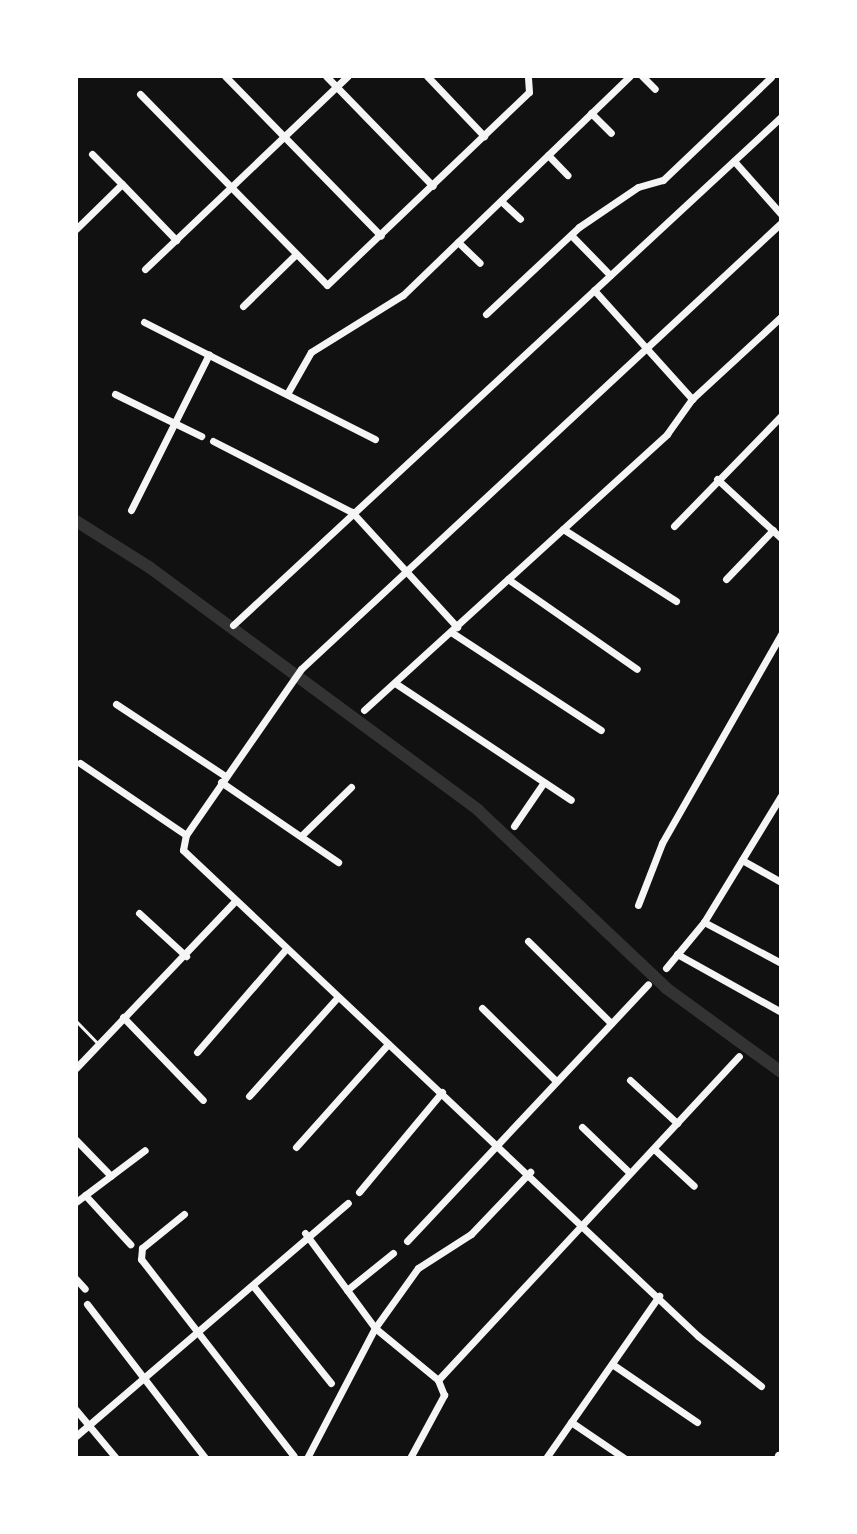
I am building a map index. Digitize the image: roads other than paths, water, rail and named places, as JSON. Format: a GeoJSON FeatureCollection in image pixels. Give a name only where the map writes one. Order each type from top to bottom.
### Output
{"type":"FeatureCollection","features":[{"type":"Feature","properties":{"kind":"street"},"geometry":{"type":"LineString","coordinates":[[225,76],[381,236]]}},
{"type":"Feature","properties":{"kind":"street"},"geometry":{"type":"LineString","coordinates":[[326,76],[433,186]]}},
{"type":"Feature","properties":{"kind":"street"},"geometry":{"type":"LineString","coordinates":[[145,269],[348,76]]}},
{"type":"Feature","properties":{"kind":"street"},"geometry":{"type":"LineString","coordinates":[[427,76],[484,136]]}},
{"type":"Feature","properties":{"kind":"street"},"geometry":{"type":"LineString","coordinates":[[140,94],[327,285],[529,92],[528,76]]}},
{"type":"Feature","properties":{"kind":"street"},"geometry":{"type":"LineString","coordinates":[[287,394],[311,352],[403,295],[630,76]]}},
{"type":"Feature","properties":{"kind":"street"},"geometry":{"type":"LineString","coordinates":[[642,76],[655,89]]}},
{"type":"Feature","properties":{"kind":"street"},"geometry":{"type":"LineString","coordinates":[[486,314],[571,235],[638,187],[663,180],[771,77]]}},
{"type":"Feature","properties":{"kind":"street"},"geometry":{"type":"LineString","coordinates":[[591,113],[611,133]]}},
{"type":"Feature","properties":{"kind":"street"},"geometry":{"type":"LineString","coordinates":[[233,625],[781,117]]}},
{"type":"Feature","properties":{"kind":"street"},"geometry":{"type":"LineString","coordinates":[[92,154],[176,240]]}},
{"type":"Feature","properties":{"kind":"street"},"geometry":{"type":"LineString","coordinates":[[548,155],[567,175]]}},
{"type":"Feature","properties":{"kind":"street"},"geometry":{"type":"LineString","coordinates":[[734,161],[781,214]]}},
{"type":"Feature","properties":{"kind":"street"},"geometry":{"type":"LineString","coordinates":[[76,229],[122,184]]}},
{"type":"Feature","properties":{"kind":"street"},"geometry":{"type":"LineString","coordinates":[[501,201],[520,219]]}},
{"type":"Feature","properties":{"kind":"street"},"geometry":{"type":"LineString","coordinates":[[761,1386],[659,1296],[498,1141],[337,998],[187,858],[186,835],[301,669],[781,223]]}},
{"type":"Feature","properties":{"kind":"street"},"geometry":{"type":"LineString","coordinates":[[571,235],[610,275]]}},
{"type":"Feature","properties":{"kind":"street"},"geometry":{"type":"LineString","coordinates":[[458,242],[480,263]]}},
{"type":"Feature","properties":{"kind":"street"},"geometry":{"type":"LineString","coordinates":[[243,306],[295,255]]}},
{"type":"Feature","properties":{"kind":"street"},"geometry":{"type":"LineString","coordinates":[[594,290],[692,399]]}},
{"type":"Feature","properties":{"kind":"street"},"geometry":{"type":"LineString","coordinates":[[364,710],[667,434],[692,399],[781,317]]}},
{"type":"Feature","properties":{"kind":"street"},"geometry":{"type":"LineString","coordinates":[[144,322],[375,439]]}},
{"type":"Feature","properties":{"kind":"street"},"geometry":{"type":"LineString","coordinates":[[131,510],[209,354]]}},
{"type":"Feature","properties":{"kind":"street"},"geometry":{"type":"LineString","coordinates":[[115,394],[201,436]]}},
{"type":"Feature","properties":{"kind":"street"},"geometry":{"type":"LineString","coordinates":[[674,526],[781,416]]}},
{"type":"Feature","properties":{"kind":"street"},"geometry":{"type":"LineString","coordinates":[[213,441],[352,512],[409,569],[454,629],[601,730]]}},
{"type":"Feature","properties":{"kind":"street"},"geometry":{"type":"LineString","coordinates":[[717,479],[781,538]]}},
{"type":"Feature","properties":{"kind":"street"},"geometry":{"type":"LineString","coordinates":[[563,529],[676,601]]}},
{"type":"Feature","properties":{"kind":"street"},"geometry":{"type":"LineString","coordinates":[[726,579],[773,530]]}},
{"type":"Feature","properties":{"kind":"street"},"geometry":{"type":"LineString","coordinates":[[508,579],[637,669]]}},
{"type":"Feature","properties":{"kind":"street"},"geometry":{"type":"LineString","coordinates":[[638,905],[662,843],[781,634]]}},
{"type":"Feature","properties":{"kind":"street"},"geometry":{"type":"LineString","coordinates":[[395,683],[571,800]]}},
{"type":"Feature","properties":{"kind":"street"},"geometry":{"type":"LineString","coordinates":[[116,704],[338,862]]}},
{"type":"Feature","properties":{"kind":"street"},"geometry":{"type":"LineString","coordinates":[[80,763],[186,835]]}},
{"type":"Feature","properties":{"kind":"street"},"geometry":{"type":"LineString","coordinates":[[514,826],[544,782]]}},
{"type":"Feature","properties":{"kind":"street"},"geometry":{"type":"LineString","coordinates":[[301,836],[351,787]]}},
{"type":"Feature","properties":{"kind":"street"},"geometry":{"type":"LineString","coordinates":[[666,968],[704,922],[780,798]]}},
{"type":"Feature","properties":{"kind":"street"},"geometry":{"type":"LineString","coordinates":[[742,860],[781,882]]}},
{"type":"Feature","properties":{"kind":"street"},"geometry":{"type":"LineString","coordinates":[[76,1068],[97,1043],[186,956],[235,901]]}},
{"type":"Feature","properties":{"kind":"street"},"geometry":{"type":"LineString","coordinates":[[139,913],[186,956]]}},
{"type":"Feature","properties":{"kind":"street"},"geometry":{"type":"LineString","coordinates":[[704,922],[781,963]]}},
{"type":"Feature","properties":{"kind":"street"},"geometry":{"type":"LineString","coordinates":[[528,941],[611,1023]]}},
{"type":"Feature","properties":{"kind":"street"},"geometry":{"type":"LineString","coordinates":[[197,1052],[285,950]]}},
{"type":"Feature","properties":{"kind":"street"},"geometry":{"type":"LineString","coordinates":[[677,954],[781,1012]]}},
{"type":"Feature","properties":{"kind":"street"},"geometry":{"type":"LineString","coordinates":[[407,1241],[648,984]]}},
{"type":"Feature","properties":{"kind":"street"},"geometry":{"type":"LineString","coordinates":[[249,1096],[337,998]]}},
{"type":"Feature","properties":{"kind":"street"},"geometry":{"type":"LineString","coordinates":[[482,1008],[556,1081]]}},
{"type":"Feature","properties":{"kind":"street"},"geometry":{"type":"LineString","coordinates":[[123,1017],[203,1100]]}},
{"type":"Feature","properties":{"kind":"street"},"geometry":{"type":"LineString","coordinates":[[296,1147],[388,1044]]}},
{"type":"Feature","properties":{"kind":"street"},"geometry":{"type":"LineString","coordinates":[[438,1380],[739,1056]]}},
{"type":"Feature","properties":{"kind":"street"},"geometry":{"type":"LineString","coordinates":[[630,1080],[677,1123]]}},
{"type":"Feature","properties":{"kind":"street"},"geometry":{"type":"LineString","coordinates":[[359,1192],[442,1092]]}},
{"type":"Feature","properties":{"kind":"street"},"geometry":{"type":"LineString","coordinates":[[582,1127],[630,1173]]}},
{"type":"Feature","properties":{"kind":"street"},"geometry":{"type":"LineString","coordinates":[[76,1140],[111,1176]]}},
{"type":"Feature","properties":{"kind":"street"},"geometry":{"type":"LineString","coordinates":[[654,1149],[694,1186]]}},
{"type":"Feature","properties":{"kind":"street"},"geometry":{"type":"LineString","coordinates":[[76,1202],[145,1150]]}},
{"type":"Feature","properties":{"kind":"street"},"geometry":{"type":"LineString","coordinates":[[307,1458],[375,1328],[418,1268],[471,1234],[530,1172]]}},
{"type":"Feature","properties":{"kind":"street"},"geometry":{"type":"LineString","coordinates":[[85,1195],[130,1244]]}},
{"type":"Feature","properties":{"kind":"street"},"geometry":{"type":"LineString","coordinates":[[76,1436],[254,1287],[305,1233],[348,1203]]}},
{"type":"Feature","properties":{"kind":"street"},"geometry":{"type":"LineString","coordinates":[[184,1214],[138,1253],[294,1456]]}},
{"type":"Feature","properties":{"kind":"street"},"geometry":{"type":"LineString","coordinates":[[305,1233],[375,1328],[438,1380],[444,1395],[410,1458]]}},
{"type":"Feature","properties":{"kind":"street"},"geometry":{"type":"LineString","coordinates":[[347,1290],[393,1253]]}},
{"type":"Feature","properties":{"kind":"street"},"geometry":{"type":"LineString","coordinates":[[76,1279],[85,1289]]}},
{"type":"Feature","properties":{"kind":"street"},"geometry":{"type":"LineString","coordinates":[[254,1287],[331,1383]]}},
{"type":"Feature","properties":{"kind":"street"},"geometry":{"type":"LineString","coordinates":[[546,1458],[659,1296]]}},
{"type":"Feature","properties":{"kind":"street"},"geometry":{"type":"LineString","coordinates":[[87,1304],[205,1458]]}},
{"type":"Feature","properties":{"kind":"street"},"geometry":{"type":"LineString","coordinates":[[612,1364],[697,1422]]}},
{"type":"Feature","properties":{"kind":"street"},"geometry":{"type":"LineString","coordinates":[[76,1410],[116,1458]]}},
{"type":"Feature","properties":{"kind":"street"},"geometry":{"type":"LineString","coordinates":[[571,1422],[624,1458]]}},
{"type":"Feature","properties":{"kind":"lane"},"geometry":{"type":"LineString","coordinates":[[76,1021],[97,1043]]}},
{"type":"Feature","properties":{"kind":"waterway"},"geometry":{"type":"LineString","coordinates":[[76,521],[149,567],[478,810],[666,988],[781,1072]]}}]}
